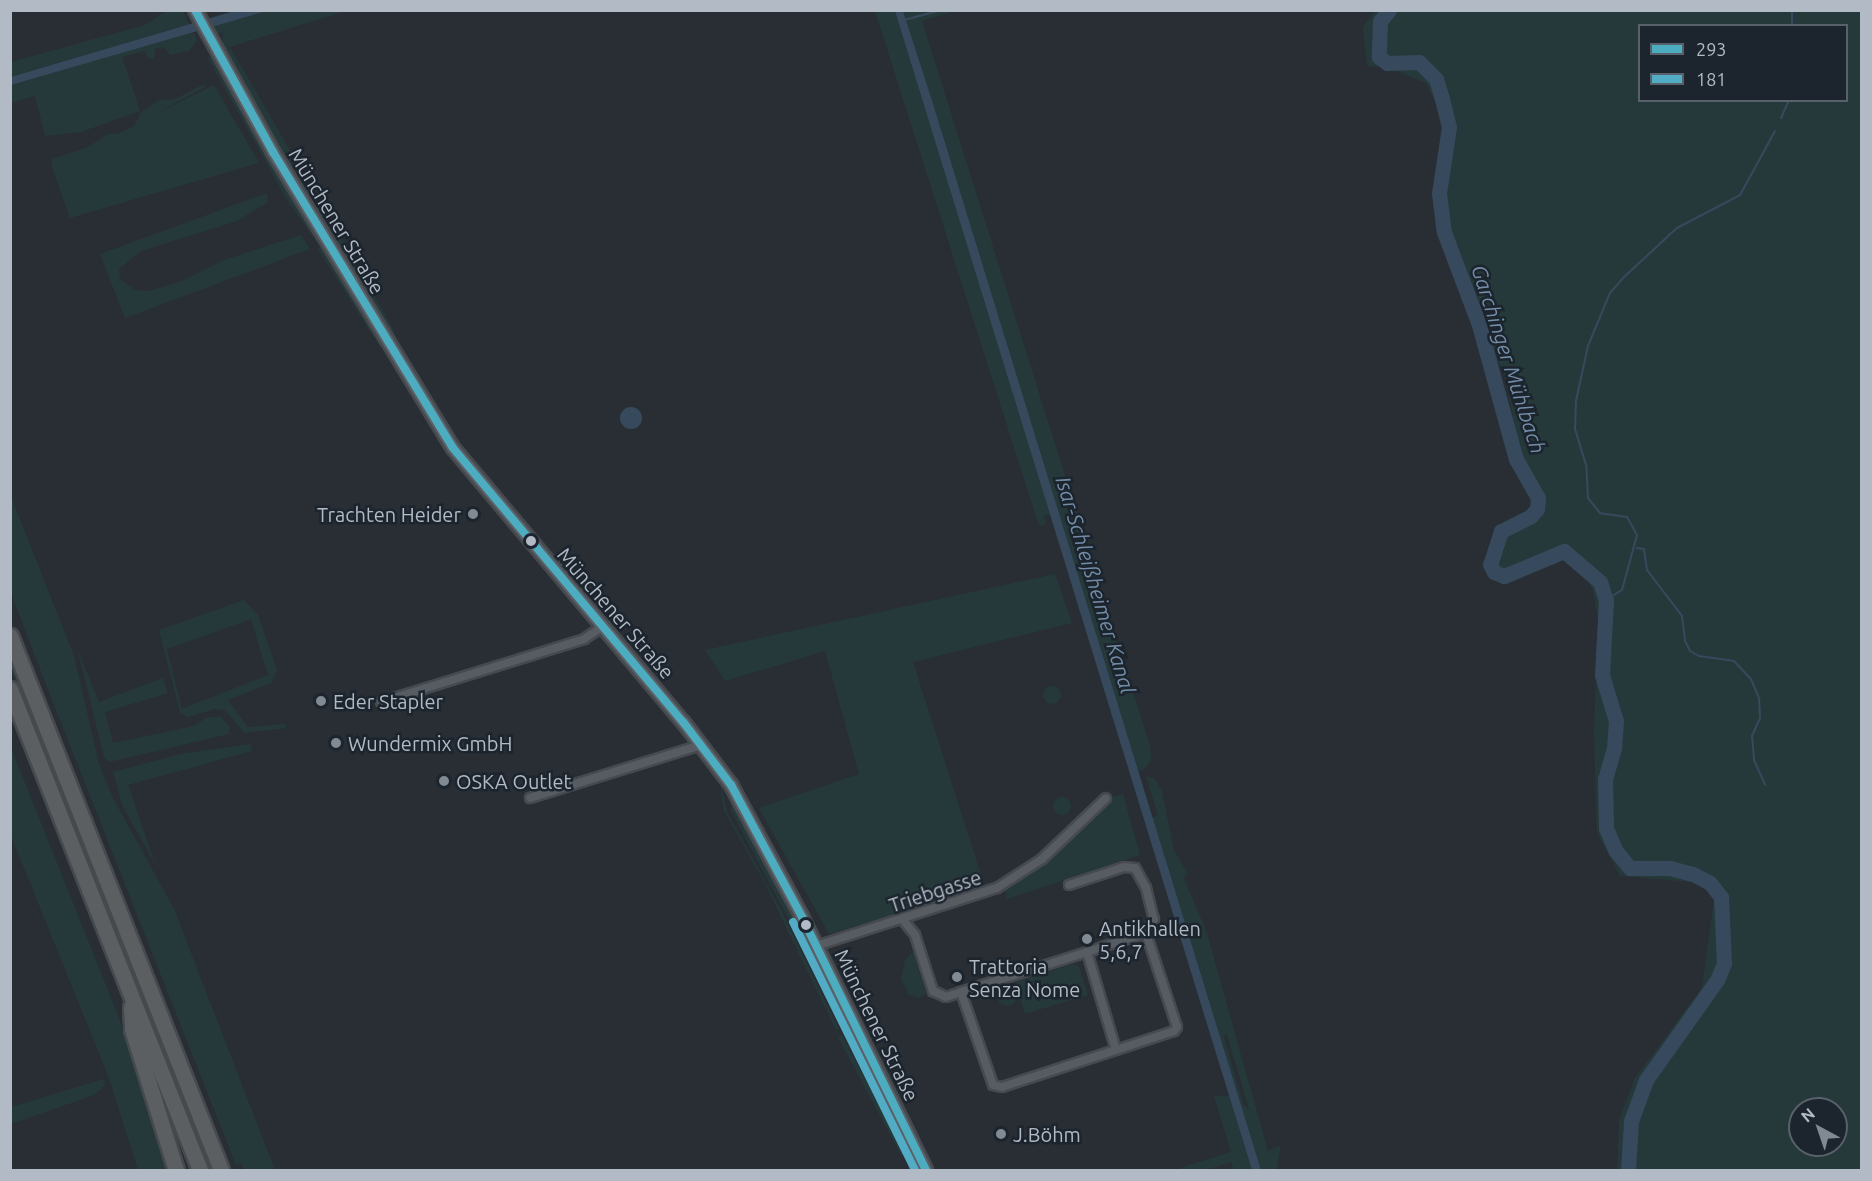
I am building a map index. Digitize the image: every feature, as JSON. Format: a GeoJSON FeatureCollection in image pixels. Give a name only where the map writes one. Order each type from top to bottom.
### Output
{"type":"FeatureCollection","features":[{"type":"Feature","properties":{"kind":"highway"},"geometry":{"type":"LineString","coordinates":[[10,636],[221,1170]]}},
{"type":"Feature","properties":{"kind":"highway"},"geometry":{"type":"LineString","coordinates":[[10,689],[200,1170]]}},
{"type":"Feature","properties":{"kind":"highway"},"geometry":{"type":"LineString","coordinates":[[129,989],[132,1029],[176,1170]]}},
{"type":"Feature","properties":{"kind":"main road","name":"Münchener Straße"},"geometry":{"type":"LineString","coordinates":[[195,11],[435,420],[484,489],[602,627],[698,746],[753,822],[926,1170]]}},
{"type":"Feature","properties":{"kind":"street"},"geometry":{"type":"LineString","coordinates":[[381,702],[584,639],[602,627]]}},
{"type":"Feature","properties":{"kind":"street"},"geometry":{"type":"LineString","coordinates":[[530,798],[698,746]]}},
{"type":"Feature","properties":{"kind":"street","name":"Triebgasse"},"geometry":{"type":"LineString","coordinates":[[816,945],[903,920],[997,888],[1042,859],[1106,798]]}},
{"type":"Feature","properties":{"kind":"street"},"geometry":{"type":"LineString","coordinates":[[903,920],[915,935],[933,991],[946,997],[1146,933],[1154,919],[1146,888],[1135,868],[1124,867],[1069,885]]}},
{"type":"Feature","properties":{"kind":"street"},"geometry":{"type":"LineString","coordinates":[[961,992],[993,1085],[1002,1087],[1174,1031],[1177,1027],[1146,933]]}},
{"type":"Feature","properties":{"kind":"street"},"geometry":{"type":"LineString","coordinates":[[1087,952],[1116,1050]]}},
{"type":"Feature","properties":{"kind":"shaded area"},"geometry":{"type":"Polygon","coordinates":[[[1376,10],[1861,11],[1861,1170],[1617,1170],[1619,1120],[1635,1078],[1702,988],[1716,884],[1620,876],[1597,833],[1594,734],[1598,619],[1593,590],[1574,553],[1562,547],[1512,570],[1503,571],[1494,559],[1500,538],[1508,528],[1540,515],[1544,500],[1521,456],[1505,376],[1453,267],[1437,193],[1449,130],[1426,83],[1389,68],[1367,66],[1363,27],[1376,10]]]}},
{"type":"Feature","properties":{"kind":"shaded area"},"geometry":{"type":"Polygon","coordinates":[[[166,11],[183,11],[189,24],[11,77],[11,62],[145,25],[166,11]]]}},
{"type":"Feature","properties":{"kind":"shaded area"},"geometry":{"type":"Polygon","coordinates":[[[266,11],[345,11],[230,47],[393,328],[396,342],[234,74],[222,43],[223,32],[216,35],[212,26],[266,11]]]}},
{"type":"Feature","properties":{"kind":"shaded area"},"geometry":{"type":"Polygon","coordinates":[[[875,11],[895,11],[1051,514],[1044,516],[1046,524],[1039,526],[875,11]]]}},
{"type":"Feature","properties":{"kind":"shaded area"},"geometry":{"type":"Polygon","coordinates":[[[903,11],[955,11],[922,21],[1150,746],[1151,760],[1145,769],[1137,771],[903,11]]]}},
{"type":"Feature","properties":{"kind":"shaded area"},"geometry":{"type":"Polygon","coordinates":[[[193,32],[197,40],[189,51],[170,55],[163,47],[155,49],[154,58],[149,59],[144,51],[122,57],[140,111],[81,132],[45,136],[35,96],[11,103],[11,85],[193,32]]]}},
{"type":"Feature","properties":{"kind":"shaded area"},"geometry":{"type":"Polygon","coordinates":[[[206,55],[216,61],[319,239],[317,243],[287,200],[206,55]]]}},
{"type":"Feature","properties":{"kind":"shaded area"},"geometry":{"type":"Polygon","coordinates":[[[204,84],[205,87],[153,115],[214,85],[259,163],[70,218],[51,164],[53,159],[88,147],[108,134],[118,134],[134,126],[142,111],[160,100],[175,99],[204,84]]]}},
{"type":"Feature","properties":{"kind":"shaded area"},"geometry":{"type":"Polygon","coordinates":[[[267,193],[268,202],[237,221],[141,251],[119,269],[120,279],[135,290],[149,291],[182,281],[224,260],[301,235],[310,249],[125,318],[100,254],[267,193]]]}},
{"type":"Feature","properties":{"kind":"shaded area"},"geometry":{"type":"Polygon","coordinates":[[[323,246],[382,345],[380,347],[317,248],[323,246]]]}},
{"type":"Feature","properties":{"kind":"shaded area"},"geometry":{"type":"Polygon","coordinates":[[[10,494],[74,656],[99,764],[113,798],[174,909],[275,1170],[244,1170],[241,1163],[236,1165],[45,682],[11,593],[10,494]]]}},
{"type":"Feature","properties":{"kind":"shaded area"},"geometry":{"type":"Polygon","coordinates":[[[1055,574],[1072,623],[913,662],[982,878],[976,887],[951,898],[829,934],[759,808],[859,774],[825,651],[725,681],[705,650],[1055,574]]]}},
{"type":"Feature","properties":{"kind":"shaded area"},"geometry":{"type":"Polygon","coordinates":[[[244,600],[258,615],[277,670],[271,683],[228,700],[248,727],[285,724],[286,728],[244,733],[225,710],[215,709],[188,717],[180,712],[159,630],[244,600]],[[251,619],[167,649],[182,709],[268,675],[251,619]]]}},
{"type":"Feature","properties":{"kind":"shaded area"},"geometry":{"type":"Polygon","coordinates":[[[78,651],[99,702],[163,678],[168,693],[105,712],[113,743],[194,726],[206,718],[220,716],[229,726],[229,734],[109,762],[104,757],[78,651]]]}},
{"type":"Feature","properties":{"kind":"shaded area"},"geometry":{"type":"Polygon","coordinates":[[[10,655],[82,835],[76,837],[11,670],[10,655]]]}},
{"type":"Feature","properties":{"kind":"shaded area"},"geometry":{"type":"Polygon","coordinates":[[[1052,686],[1058,689],[1061,695],[1058,701],[1052,704],[1046,701],[1043,695],[1046,689],[1052,686]]]}},
{"type":"Feature","properties":{"kind":"shaded area"},"geometry":{"type":"Polygon","coordinates":[[[250,744],[252,751],[128,785],[155,864],[122,805],[113,772],[180,754],[250,744]]]}},
{"type":"Feature","properties":{"kind":"shaded area"},"geometry":{"type":"Polygon","coordinates":[[[10,745],[120,1020],[167,1170],[138,1170],[109,1078],[11,836],[10,745]]]}},
{"type":"Feature","properties":{"kind":"shaded area"},"geometry":{"type":"Polygon","coordinates":[[[1146,776],[1155,779],[1162,792],[1174,850],[1188,874],[1183,877],[1206,930],[1268,1151],[1281,1145],[1276,1170],[1261,1170],[1152,818],[1158,815],[1146,776]],[[1223,1035],[1244,1106],[1249,1109],[1227,1035],[1223,1035]]]}},
{"type":"Feature","properties":{"kind":"shaded area"},"geometry":{"type":"Polygon","coordinates":[[[720,780],[727,812],[781,910],[839,1029],[836,1030],[765,884],[723,809],[720,780]]]}},
{"type":"Feature","properties":{"kind":"shaded area"},"geometry":{"type":"Polygon","coordinates":[[[1123,794],[1140,855],[1007,899],[1004,888],[1045,861],[1111,797],[1123,794]]]}},
{"type":"Feature","properties":{"kind":"shaded area"},"geometry":{"type":"Polygon","coordinates":[[[731,797],[822,970],[815,969],[731,811],[731,797]]]}},
{"type":"Feature","properties":{"kind":"shaded area"},"geometry":{"type":"Polygon","coordinates":[[[1062,797],[1068,800],[1071,806],[1068,812],[1062,815],[1056,812],[1053,806],[1056,800],[1062,797]]]}},
{"type":"Feature","properties":{"kind":"shaded area"},"geometry":{"type":"Polygon","coordinates":[[[913,951],[926,993],[919,998],[909,995],[901,978],[905,960],[913,951]]]}},
{"type":"Feature","properties":{"kind":"shaded area"},"geometry":{"type":"Polygon","coordinates":[[[1074,964],[1079,967],[1088,995],[1025,1014],[1015,982],[1074,964]]]}},
{"type":"Feature","properties":{"kind":"shaded area"},"geometry":{"type":"Polygon","coordinates":[[[836,968],[917,1131],[933,1170],[833,969],[836,968]]]}},
{"type":"Feature","properties":{"kind":"shaded area"},"geometry":{"type":"Polygon","coordinates":[[[819,976],[825,977],[846,1018],[844,1026],[819,976]]]}},
{"type":"Feature","properties":{"kind":"shaded area"},"geometry":{"type":"Polygon","coordinates":[[[1003,986],[1011,986],[1017,992],[1017,1000],[1011,1006],[1003,1006],[997,1000],[997,992],[1003,986]]]}},
{"type":"Feature","properties":{"kind":"shaded area"},"geometry":{"type":"Polygon","coordinates":[[[846,1030],[852,1031],[905,1144],[893,1125],[846,1030]]]}},
{"type":"Feature","properties":{"kind":"shaded area"},"geometry":{"type":"Polygon","coordinates":[[[842,1035],[907,1155],[901,1155],[838,1037],[842,1035]]]}},
{"type":"Feature","properties":{"kind":"shaded area"},"geometry":{"type":"Polygon","coordinates":[[[171,1061],[215,1169],[210,1170],[166,1063],[171,1061]]]}},
{"type":"Feature","properties":{"kind":"shaded area"},"geometry":{"type":"Polygon","coordinates":[[[104,1079],[105,1085],[94,1095],[11,1124],[11,1107],[104,1079]]]}},
{"type":"Feature","properties":{"kind":"shaded area"},"geometry":{"type":"Polygon","coordinates":[[[1214,1096],[1229,1096],[1252,1170],[1234,1170],[1231,1162],[1206,1170],[1174,1170],[1231,1152],[1214,1096]]]}},
{"type":"Feature","properties":{"kind":"water"},"geometry":{"type":"Polygon","coordinates":[[[234,11],[266,11],[11,85],[11,77],[234,11]]]}},
{"type":"Feature","properties":{"kind":"water"},"geometry":{"type":"Polygon","coordinates":[[[895,11],[903,11],[933,104],[1261,1170],[1252,1170],[895,11]]]}},
{"type":"Feature","properties":{"kind":"water"},"geometry":{"type":"Polygon","coordinates":[[[631,407],[639,410],[642,418],[639,426],[631,429],[623,426],[620,418],[623,410],[631,407]]]}},
{"type":"Feature","properties":{"kind":"waterway"},"geometry":{"type":"LineString","coordinates":[[904,20],[941,10]]}},
{"type":"Feature","properties":{"kind":"waterway","name":"Garchinger Mühlbach"},"geometry":{"type":"LineString","coordinates":[[1389,10],[1380,21],[1379,57],[1387,63],[1419,62],[1436,79],[1449,127],[1439,193],[1444,232],[1479,325],[1516,459],[1538,498],[1537,509],[1531,516],[1501,531],[1490,564],[1494,572],[1504,576],[1564,551],[1600,582],[1606,600],[1602,675],[1616,721],[1614,748],[1605,779],[1606,828],[1616,851],[1630,868],[1670,868],[1693,874],[1710,883],[1721,897],[1724,963],[1717,980],[1646,1080],[1631,1121],[1628,1170]]}},
{"type":"Feature","properties":{"kind":"waterway"},"geometry":{"type":"LineString","coordinates":[[1792,10],[1792,24]]}},
{"type":"Feature","properties":{"kind":"waterway"},"geometry":{"type":"LineString","coordinates":[[1781,118],[1788,102]]}},
{"type":"Feature","properties":{"kind":"waterway"},"geometry":{"type":"LineString","coordinates":[[1606,600],[1622,590],[1637,535],[1627,517],[1600,513],[1588,498],[1586,465],[1575,429],[1576,401],[1588,346],[1610,293],[1677,228],[1740,195],[1775,131]]}},
{"type":"Feature","properties":{"kind":"waterway"},"geometry":{"type":"LineString","coordinates":[[1637,548],[1644,549],[1647,570],[1682,616],[1685,641],[1690,651],[1699,656],[1734,661],[1751,679],[1759,698],[1760,718],[1752,736],[1754,760],[1765,785]]}},
{"type":"Feature","properties":{"kind":"transit line","name":"293"},"geometry":{"type":"LineString","coordinates":[[195,10],[273,152],[453,448],[684,723],[731,785],[802,917],[926,1170]]}},
{"type":"Feature","properties":{"kind":"transit line","name":"181"},"geometry":{"type":"LineString","coordinates":[[793,922],[915,1170]]}},
{"type":"Feature","properties":{"kind":"place","name":"Trachten Heider"},"geometry":{"type":"Point","coordinates":[473,514]}},
{"type":"Feature","properties":{"kind":"place","name":"Eder Stapler"},"geometry":{"type":"Point","coordinates":[321,701]}},
{"type":"Feature","properties":{"kind":"place","name":"Wundermix GmbH"},"geometry":{"type":"Point","coordinates":[336,743]}},
{"type":"Feature","properties":{"kind":"place","name":"OSKA Outlet"},"geometry":{"type":"Point","coordinates":[444,781]}},
{"type":"Feature","properties":{"kind":"place","name":"Antikhallen 5,6,7"},"geometry":{"type":"Point","coordinates":[1087,939]}},
{"type":"Feature","properties":{"kind":"place","name":"Trattoria Senza Nome"},"geometry":{"type":"Point","coordinates":[957,977]}},
{"type":"Feature","properties":{"kind":"place","name":"J.Böhm"},"geometry":{"type":"Point","coordinates":[1001,1134]}},
{"type":"Feature","properties":{"kind":"water label","name":"Isar-Schleißheimer Kanal"},"geometry":{"type":"Point","coordinates":[1096,585]}}]}
